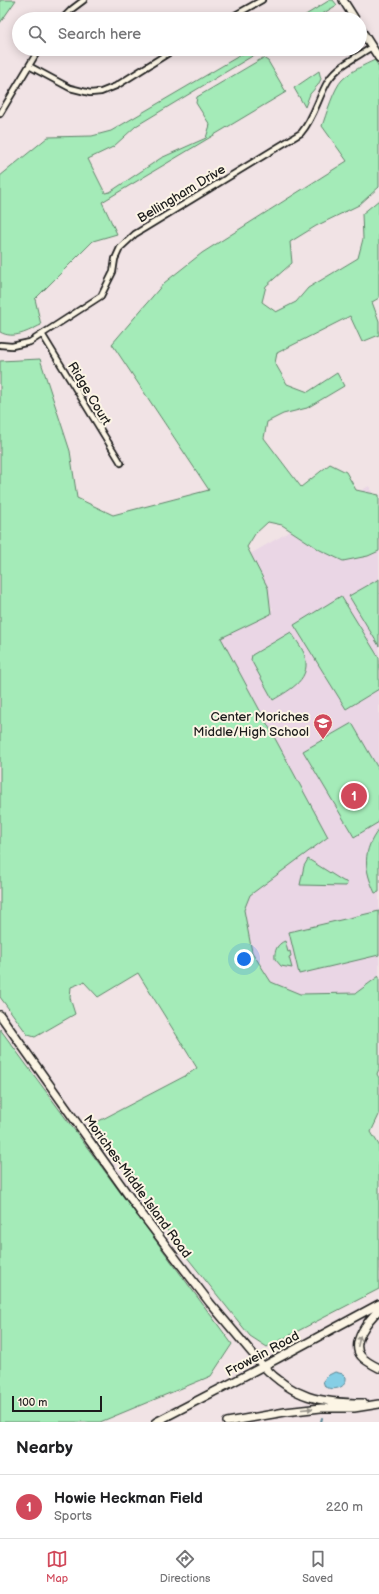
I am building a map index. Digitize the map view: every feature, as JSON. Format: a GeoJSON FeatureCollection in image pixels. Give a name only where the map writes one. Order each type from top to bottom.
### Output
{"type":"FeatureCollection","features":[{"type":"Feature","properties":{"kind":"main road"},"geometry":{"type":"LineString","coordinates":[[343,0],[351,12]]}},
{"type":"Feature","properties":{"kind":"main road"},"geometry":{"type":"LineString","coordinates":[[367,39],[379,58]]}},
{"type":"Feature","properties":{"kind":"main road","name":"Moriches-Middle Island Road"},"geometry":{"type":"LineString","coordinates":[[0,1015],[141,1213],[210,1303],[263,1366],[286,1386],[313,1399],[333,1402],[379,1404]]}},
{"type":"Feature","properties":{"kind":"main road","name":"Frowein Road"},"geometry":{"type":"LineString","coordinates":[[156,1422],[379,1304]]}},
{"type":"Feature","properties":{"kind":"main road"},"geometry":{"type":"LineString","coordinates":[[379,1310],[365,1326],[360,1335],[357,1346],[358,1352],[362,1357],[379,1368]]}},
{"type":"Feature","properties":{"kind":"main road"},"geometry":{"type":"LineString","coordinates":[[227,1422],[285,1412],[322,1408],[354,1408],[379,1404]]}},
{"type":"Feature","properties":{"kind":"street"},"geometry":{"type":"LineString","coordinates":[[69,12],[84,0]]}},
{"type":"Feature","properties":{"kind":"street"},"geometry":{"type":"LineString","coordinates":[[241,12],[262,0]]}},
{"type":"Feature","properties":{"kind":"street","name":"Bellingham Drive"},"geometry":{"type":"LineString","coordinates":[[367,50],[372,47]]}},
{"type":"Feature","properties":{"kind":"street"},"geometry":{"type":"LineString","coordinates":[[0,114],[35,56]]}},
{"type":"Feature","properties":{"kind":"street"},"geometry":{"type":"LineString","coordinates":[[29,66],[70,88],[90,92],[101,92],[116,86],[163,56]]}},
{"type":"Feature","properties":{"kind":"street","name":"Bellingham Drive"},"geometry":{"type":"LineString","coordinates":[[0,345],[12,346],[30,342],[101,296],[113,272],[115,259],[120,248],[135,234],[301,133],[309,124],[318,100],[329,80],[339,68],[358,56]]}},
{"type":"Feature","properties":{"kind":"street","name":"Ridge Court"},"geometry":{"type":"LineString","coordinates":[[42,334],[121,463]]}},
{"type":"Feature","properties":{"kind":"shaded area","name":"Center Moriches Middle/High School"},"geometry":{"type":"Polygon","coordinates":[[[369,486],[379,503],[379,985],[286,1015],[220,903],[214,642],[273,609],[245,557],[369,486]]]}},
{"type":"Feature","properties":{"kind":"green space"},"geometry":{"type":"Polygon","coordinates":[[[0,0],[16,0],[0,23],[0,0]]]}},
{"type":"Feature","properties":{"kind":"green space"},"geometry":{"type":"Polygon","coordinates":[[[330,0],[333,0],[337,5],[326,12],[310,12],[330,0]]]}},
{"type":"Feature","properties":{"kind":"green space"},"geometry":{"type":"Polygon","coordinates":[[[239,56],[252,56],[136,126],[113,147],[88,159],[105,193],[110,192],[161,158],[206,138],[210,125],[196,103],[197,97],[263,58],[268,61],[286,92],[102,202],[117,234],[93,241],[35,299],[41,325],[16,335],[0,332],[0,176],[48,137],[92,136],[111,131],[239,56]]]}},
{"type":"Feature","properties":{"kind":"green space"},"geometry":{"type":"Polygon","coordinates":[[[375,60],[379,67],[379,187],[359,205],[316,226],[290,242],[292,263],[266,286],[262,302],[276,312],[296,302],[308,288],[358,258],[363,239],[362,214],[379,200],[379,298],[372,302],[379,321],[379,335],[362,342],[350,316],[277,353],[275,363],[287,384],[308,392],[337,373],[344,386],[307,408],[283,414],[267,422],[264,438],[301,487],[330,464],[346,472],[356,490],[379,495],[379,551],[368,556],[343,561],[320,550],[282,525],[268,522],[255,534],[247,547],[268,588],[271,614],[221,638],[328,837],[250,895],[244,910],[252,952],[271,982],[300,994],[356,993],[379,976],[379,1069],[377,1074],[379,1078],[379,1115],[371,1132],[379,1145],[379,1289],[267,1347],[250,1336],[182,1251],[102,1138],[92,1129],[97,1122],[187,1075],[197,1068],[138,973],[98,997],[84,982],[71,987],[70,998],[75,1014],[35,1037],[28,1035],[0,997],[0,361],[40,359],[70,451],[77,498],[113,515],[209,490],[112,344],[164,283],[202,253],[347,161],[322,126],[333,95],[342,80],[353,71],[375,60]]]}},
{"type":"Feature","properties":{"kind":"green space"},"geometry":{"type":"Polygon","coordinates":[[[319,71],[321,79],[310,94],[305,107],[294,88],[319,71]]]}},
{"type":"Feature","properties":{"kind":"green space"},"geometry":{"type":"Polygon","coordinates":[[[379,579],[379,646],[349,596],[379,579]]]}},
{"type":"Feature","properties":{"kind":"green space"},"geometry":{"type":"Polygon","coordinates":[[[341,596],[379,658],[379,689],[346,709],[294,625],[341,596]]]}},
{"type":"Feature","properties":{"kind":"green space"},"geometry":{"type":"Polygon","coordinates":[[[291,632],[304,653],[306,662],[305,670],[299,682],[287,692],[273,700],[251,660],[252,655],[291,632]]]}},
{"type":"Feature","properties":{"kind":"green space"},"geometry":{"type":"Polygon","coordinates":[[[352,723],[379,770],[379,822],[354,837],[303,751],[352,723]]]}},
{"type":"Feature","properties":{"kind":"green space"},"geometry":{"type":"Polygon","coordinates":[[[379,829],[379,892],[375,893],[371,884],[366,860],[373,837],[379,829]]]}},
{"type":"Feature","properties":{"kind":"green space"},"geometry":{"type":"Polygon","coordinates":[[[308,859],[346,882],[346,886],[300,885],[304,866],[308,859]]]}},
{"type":"Feature","properties":{"kind":"green space"},"geometry":{"type":"Polygon","coordinates":[[[379,911],[379,955],[299,974],[289,932],[379,911]]]}},
{"type":"Feature","properties":{"kind":"green space"},"geometry":{"type":"Polygon","coordinates":[[[285,941],[288,952],[290,951],[291,956],[289,957],[292,968],[281,966],[275,959],[277,948],[285,941]]]}},
{"type":"Feature","properties":{"kind":"green space"},"geometry":{"type":"Polygon","coordinates":[[[0,1029],[232,1344],[211,1376],[100,1422],[0,1422],[0,1029]]]}},
{"type":"Feature","properties":{"kind":"water"},"geometry":{"type":"Polygon","coordinates":[[[335,1372],[343,1374],[346,1377],[344,1384],[339,1388],[332,1389],[325,1387],[323,1381],[327,1376],[335,1372]]]}},
{"type":"Feature","properties":{"kind":"waterway"},"geometry":{"type":"LineString","coordinates":[[321,1422],[322,1418]]}},
{"type":"Feature","properties":{"kind":"place","name":"Center Moriches Middle/High School"},"geometry":{"type":"Point","coordinates":[323,740]}},
{"type":"Feature","properties":{"kind":"place","name":"Howie Heckman Field"},"geometry":{"type":"Point","coordinates":[354,796]}}]}
